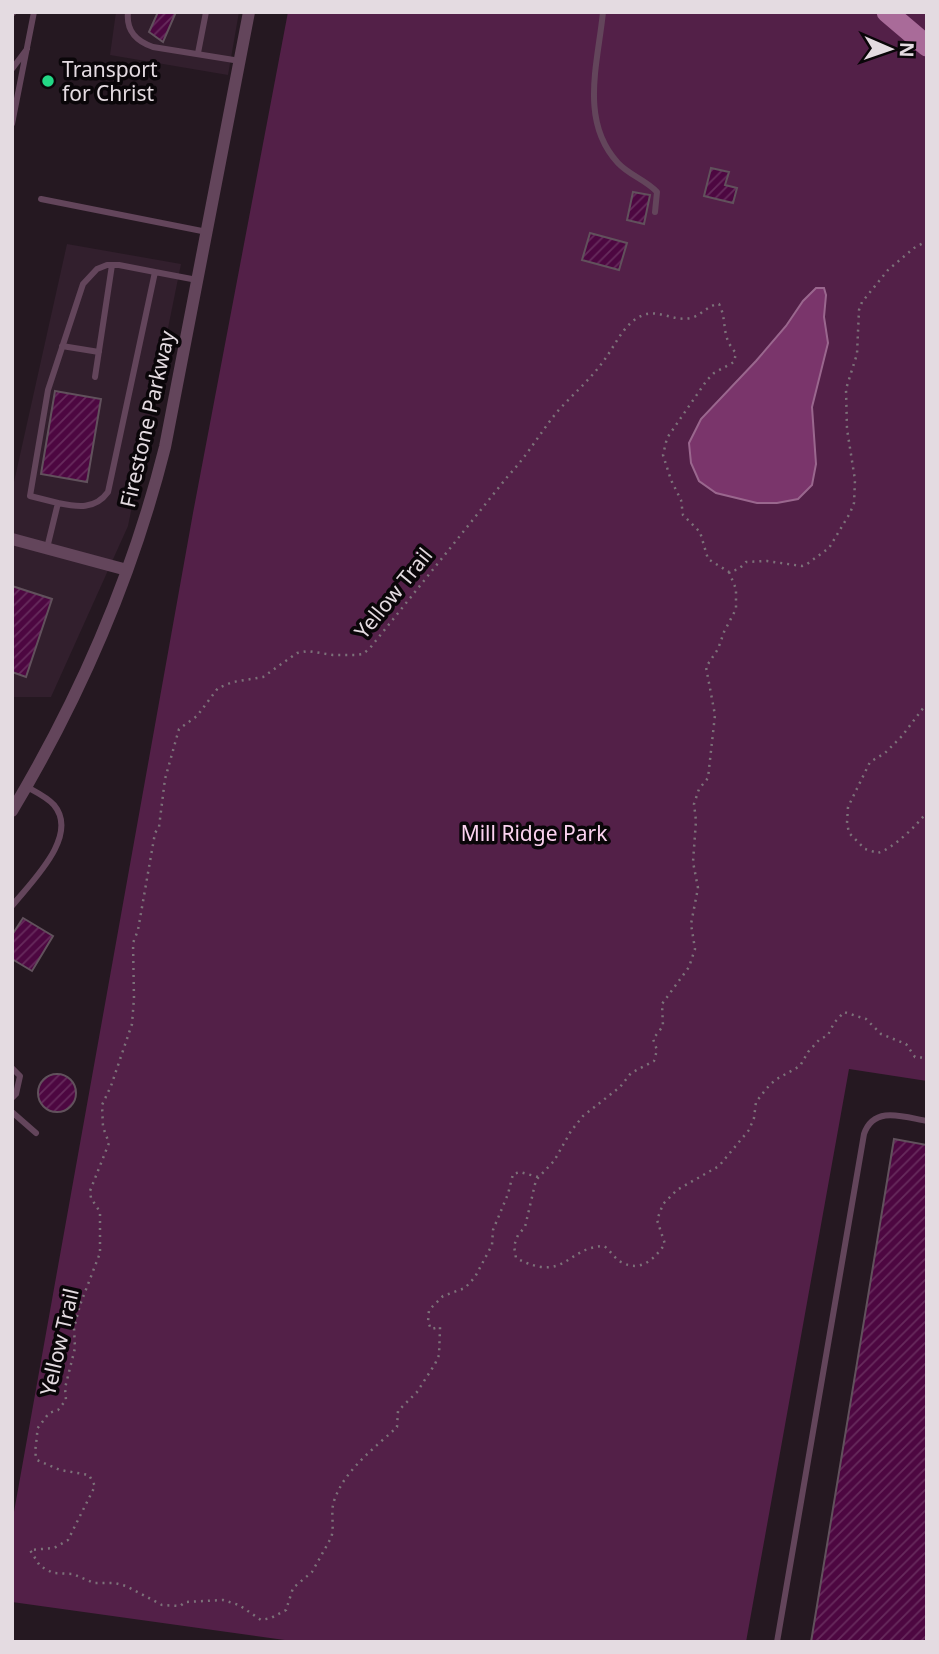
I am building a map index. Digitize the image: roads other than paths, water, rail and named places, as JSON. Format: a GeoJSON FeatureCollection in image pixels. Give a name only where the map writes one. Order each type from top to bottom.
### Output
{"type":"FeatureCollection","features":[{"type":"Feature","properties":{"kind":"main road"},"geometry":{"type":"LineString","coordinates":[[887,12],[927,46]]}},
{"type":"Feature","properties":{"kind":"street","name":"Firestone Parkway"},"geometry":{"type":"LineString","coordinates":[[12,811],[70,702],[127,570],[151,502],[249,12]]}},
{"type":"Feature","properties":{"kind":"street"},"geometry":{"type":"LineString","coordinates":[[12,539],[127,570]]}},
{"type":"Feature","properties":{"kind":"lane"},"geometry":{"type":"LineString","coordinates":[[12,124],[34,12]]}},
{"type":"Feature","properties":{"kind":"lane"},"geometry":{"type":"LineString","coordinates":[[128,12],[129,28],[134,37],[143,43],[153,47],[240,61]]}},
{"type":"Feature","properties":{"kind":"lane"},"geometry":{"type":"LineString","coordinates":[[198,53],[206,12]]}},
{"type":"Feature","properties":{"kind":"lane"},"geometry":{"type":"LineString","coordinates":[[603,12],[594,81],[594,106],[598,127],[605,145],[617,161],[657,192],[655,212]]}},
{"type":"Feature","properties":{"kind":"lane"},"geometry":{"type":"LineString","coordinates":[[12,69],[28,47]]}},
{"type":"Feature","properties":{"kind":"lane"},"geometry":{"type":"LineString","coordinates":[[41,199],[206,232]]}},
{"type":"Feature","properties":{"kind":"lane"},"geometry":{"type":"LineString","coordinates":[[155,272],[108,492],[103,499],[79,507],[30,496],[48,390],[83,284],[97,269],[113,265],[155,272],[197,280]]}},
{"type":"Feature","properties":{"kind":"lane"},"geometry":{"type":"LineString","coordinates":[[95,377],[113,265]]}},
{"type":"Feature","properties":{"kind":"lane"},"geometry":{"type":"LineString","coordinates":[[62,346],[99,352]]}},
{"type":"Feature","properties":{"kind":"lane"},"geometry":{"type":"LineString","coordinates":[[47,548],[58,503]]}},
{"type":"Feature","properties":{"kind":"lane"},"geometry":{"type":"LineString","coordinates":[[12,905],[57,848],[62,832],[58,810],[52,802],[27,787]]}},
{"type":"Feature","properties":{"kind":"lane"},"geometry":{"type":"LineString","coordinates":[[12,1068],[20,1076],[16,1094],[12,1098]]}},
{"type":"Feature","properties":{"kind":"lane"},"geometry":{"type":"LineString","coordinates":[[12,1112],[36,1133]]}},
{"type":"Feature","properties":{"kind":"lane"},"geometry":{"type":"LineString","coordinates":[[777,1642],[864,1134],[870,1120],[884,1115],[927,1121]]}},
{"type":"Feature","properties":{"kind":"place","name":"Transport for Christ"},"geometry":{"type":"Point","coordinates":[48,81]}},
{"type":"Feature","properties":{"kind":"park label","name":"Mill Ridge Park"},"geometry":{"type":"Point","coordinates":[534,833]}}]}
